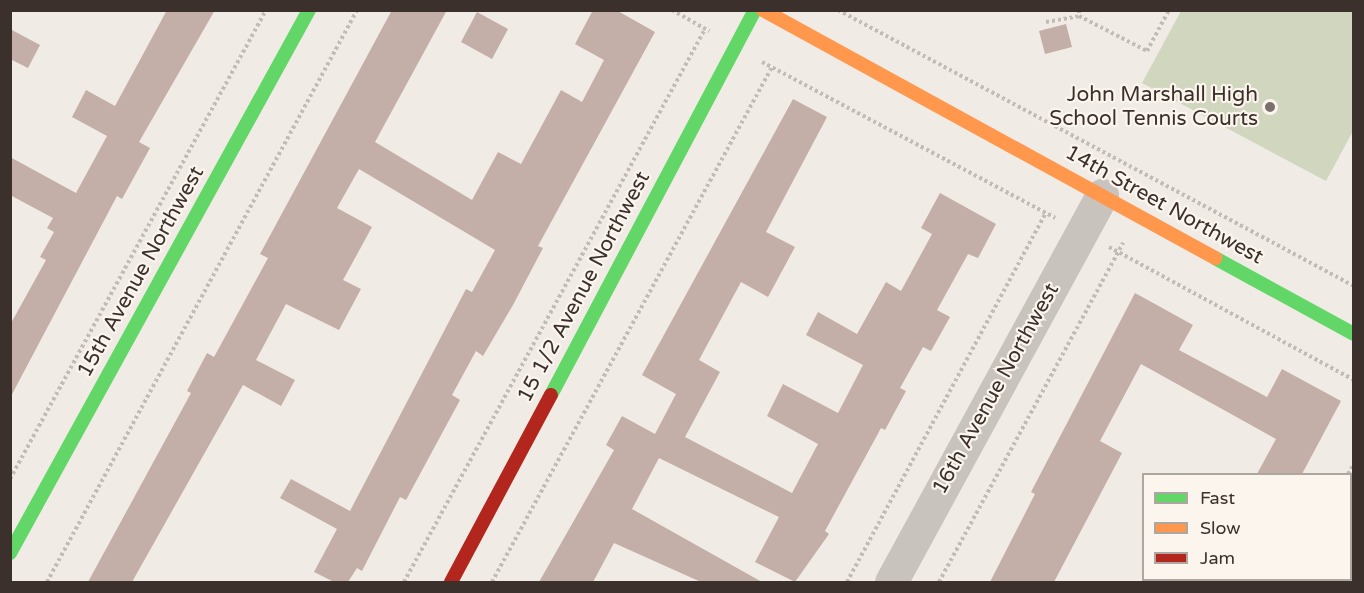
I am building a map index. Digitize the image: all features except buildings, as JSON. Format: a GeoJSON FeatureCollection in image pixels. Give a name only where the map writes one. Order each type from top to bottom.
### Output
{"type":"FeatureCollection","features":[{"type":"Feature","properties":{"kind":"street","name":"15th Avenue Northwest"},"geometry":{"type":"LineString","coordinates":[[10,553],[309,10]]}},
{"type":"Feature","properties":{"kind":"street","name":"15 1/2 Avenue Northwest"},"geometry":{"type":"LineString","coordinates":[[451,582],[755,10]]}},
{"type":"Feature","properties":{"kind":"street","name":"14th Street Northwest"},"geometry":{"type":"LineString","coordinates":[[763,10],[1353,334]]}},
{"type":"Feature","properties":{"kind":"street","name":"16th Avenue Northwest"},"geometry":{"type":"LineString","coordinates":[[891,582],[1102,195]]}},
{"type":"Feature","properties":{"kind":"path"},"geometry":{"type":"LineString","coordinates":[[10,479],[266,10]]}},
{"type":"Feature","properties":{"kind":"path"},"geometry":{"type":"LineString","coordinates":[[47,582],[357,10]]}},
{"type":"Feature","properties":{"kind":"path"},"geometry":{"type":"LineString","coordinates":[[404,582],[705,28],[672,10]]}},
{"type":"Feature","properties":{"kind":"path"},"geometry":{"type":"LineString","coordinates":[[838,10],[1353,286]]}},
{"type":"Feature","properties":{"kind":"path"},"geometry":{"type":"LineString","coordinates":[[1079,10],[1079,16]]}},
{"type":"Feature","properties":{"kind":"path"},"geometry":{"type":"LineString","coordinates":[[1046,22],[1079,16],[1147,51],[1169,10]]}},
{"type":"Feature","properties":{"kind":"path"},"geometry":{"type":"LineString","coordinates":[[492,582],[772,67],[1046,213],[847,582]]}},
{"type":"Feature","properties":{"kind":"path"},"geometry":{"type":"LineString","coordinates":[[939,582],[1118,252],[1353,380]]}},
{"type":"Feature","properties":{"kind":"green space","name":"John Marshall High School Tennis Courts"},"geometry":{"type":"Polygon","coordinates":[[[1181,11],[1353,11],[1353,131],[1326,181],[1142,83],[1181,11]]]}},
{"type":"Feature","properties":{"kind":"traffic: fast"},"geometry":{"type":"LineString","coordinates":[[10,553],[309,10]]}},
{"type":"Feature","properties":{"kind":"traffic: fast"},"geometry":{"type":"LineString","coordinates":[[551,395],[755,10]]}},
{"type":"Feature","properties":{"kind":"traffic: fast"},"geometry":{"type":"LineString","coordinates":[[1215,258],[1354,334]]}},
{"type":"Feature","properties":{"kind":"traffic: slow"},"geometry":{"type":"LineString","coordinates":[[763,10],[1215,258]]}},
{"type":"Feature","properties":{"kind":"traffic: jam"},"geometry":{"type":"LineString","coordinates":[[451,582],[551,395]]}},
{"type":"Feature","properties":{"kind":"place","name":"John Marshall High School Tennis Courts"},"geometry":{"type":"Point","coordinates":[1270,107]}}]}
